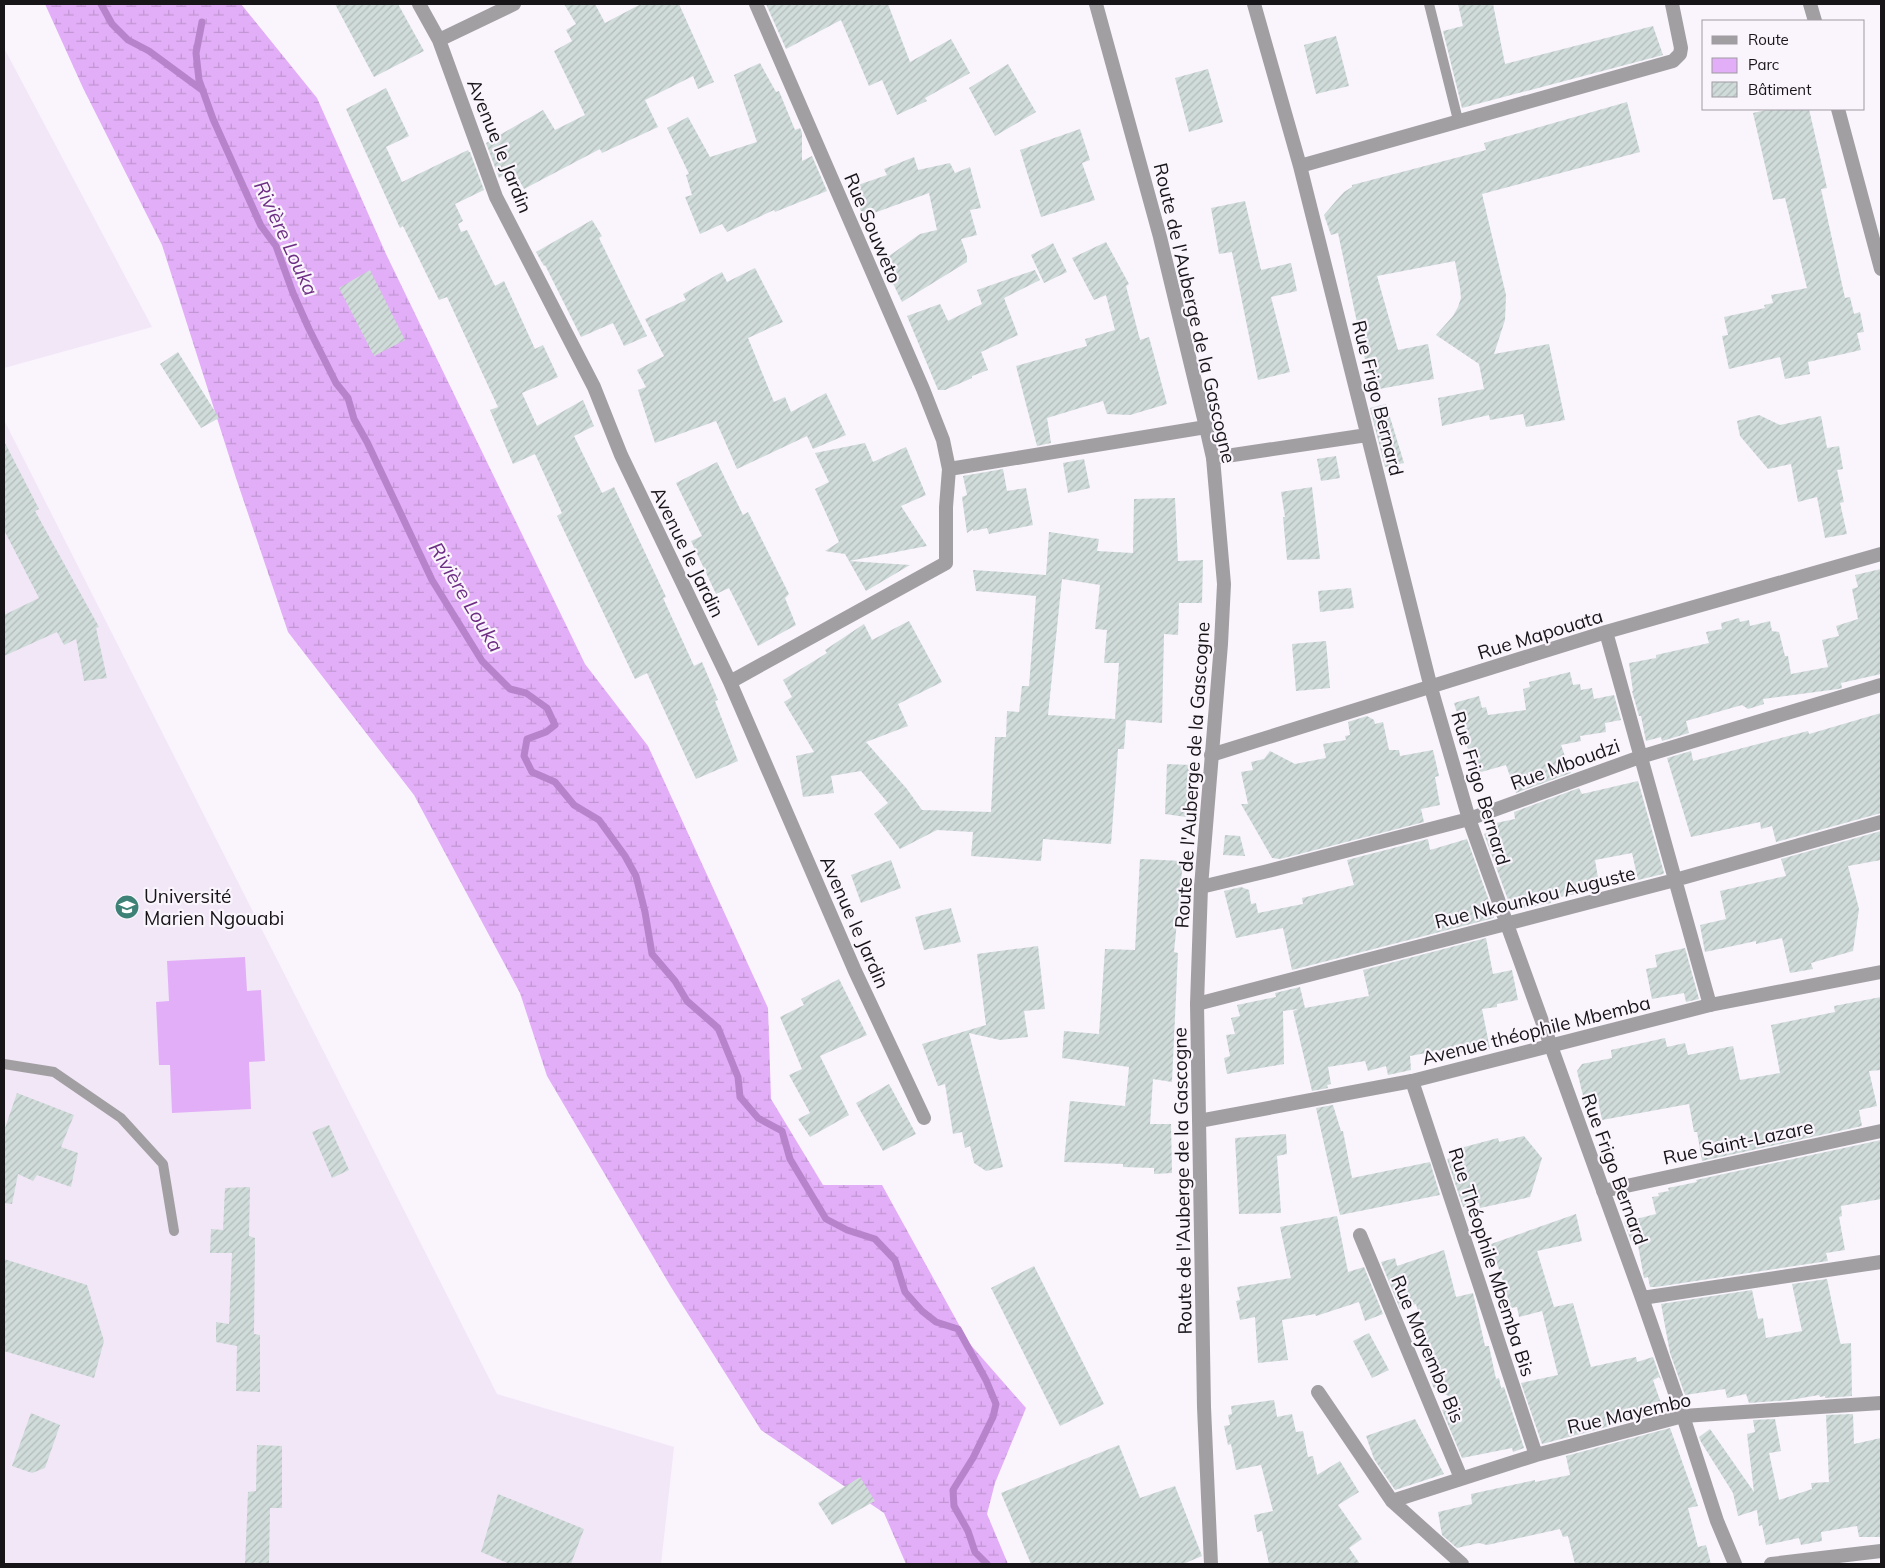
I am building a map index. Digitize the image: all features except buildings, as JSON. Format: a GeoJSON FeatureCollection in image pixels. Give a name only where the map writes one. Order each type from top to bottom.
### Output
{"type":"FeatureCollection","features":[{"type":"Feature","properties":{"kind":"street","name":"Avenue le Jardin"},"geometry":{"type":"LineString","coordinates":[[419,4],[439,40],[496,197],[594,387],[621,455],[730,682],[855,971],[924,1118]]}},
{"type":"Feature","properties":{"kind":"street"},"geometry":{"type":"LineString","coordinates":[[439,40],[514,4]]}},
{"type":"Feature","properties":{"kind":"street","name":"Rue Souweto"},"geometry":{"type":"LineString","coordinates":[[730,682],[946,564],[946,507],[949,469],[943,440],[923,389],[756,4]]}},
{"type":"Feature","properties":{"kind":"street","name":"Route de l'Auberge de la Gascogne"},"geometry":{"type":"LineString","coordinates":[[1096,4],[1160,237],[1213,458],[1224,584],[1221,644],[1201,887],[1197,1004],[1204,1407],[1211,1564]]}},
{"type":"Feature","properties":{"kind":"street","name":"Rue Frigo Bernard"},"geometry":{"type":"LineString","coordinates":[[1254,4],[1300,166],[1431,688],[1469,818],[1642,1298],[1717,1521],[1735,1564]]}},
{"type":"Feature","properties":{"kind":"street"},"geometry":{"type":"LineString","coordinates":[[1300,166],[1673,61],[1680,54],[1681,48],[1672,4]]}},
{"type":"Feature","properties":{"kind":"street"},"geometry":{"type":"LineString","coordinates":[[1810,4],[1815,20]]}},
{"type":"Feature","properties":{"kind":"street"},"geometry":{"type":"LineString","coordinates":[[1838,110],[1881,269]]}},
{"type":"Feature","properties":{"kind":"street"},"geometry":{"type":"LineString","coordinates":[[949,469],[1206,427]]}},
{"type":"Feature","properties":{"kind":"street"},"geometry":{"type":"LineString","coordinates":[[1213,458],[1367,434]]}},
{"type":"Feature","properties":{"kind":"street","name":"Rue Mapouata"},"geometry":{"type":"LineString","coordinates":[[1211,755],[1606,632],[1881,554]]}},
{"type":"Feature","properties":{"kind":"street"},"geometry":{"type":"LineString","coordinates":[[1606,632],[1710,1005]]}},
{"type":"Feature","properties":{"kind":"street","name":"Rue Mboudzi"},"geometry":{"type":"LineString","coordinates":[[1201,887],[1268,872],[1469,818],[1640,758],[1881,684]]}},
{"type":"Feature","properties":{"kind":"street","name":"Rue Nkounkou Auguste"},"geometry":{"type":"LineString","coordinates":[[1197,1004],[1675,880],[1881,822]]}},
{"type":"Feature","properties":{"kind":"street","name":"Avenue théophile Mbemba"},"geometry":{"type":"LineString","coordinates":[[1199,1121],[1412,1081],[1710,1005],[1881,972]]}},
{"type":"Feature","properties":{"kind":"street","name":"Rue Théophile Mbemba Bis"},"geometry":{"type":"LineString","coordinates":[[1412,1081],[1536,1455]]}},
{"type":"Feature","properties":{"kind":"street","name":"Rue Saint-Lazare"},"geometry":{"type":"LineString","coordinates":[[1602,1191],[1881,1131]]}},
{"type":"Feature","properties":{"kind":"street","name":"Rue Mayembo Bis"},"geometry":{"type":"LineString","coordinates":[[1360,1235],[1461,1478]]}},
{"type":"Feature","properties":{"kind":"street"},"geometry":{"type":"LineString","coordinates":[[1642,1298],[1881,1262]]}},
{"type":"Feature","properties":{"kind":"street"},"geometry":{"type":"LineString","coordinates":[[1318,1392],[1392,1501],[1462,1564]]}},
{"type":"Feature","properties":{"kind":"street","name":"Rue Mayembo"},"geometry":{"type":"LineString","coordinates":[[1392,1501],[1536,1455],[1683,1416],[1881,1403]]}},
{"type":"Feature","properties":{"kind":"street"},"geometry":{"type":"LineString","coordinates":[[1771,1564],[1881,1551]]}},
{"type":"Feature","properties":{"kind":"lane"},"geometry":{"type":"LineString","coordinates":[[1428,4],[1458,120]]}},
{"type":"Feature","properties":{"kind":"lane"},"geometry":{"type":"LineString","coordinates":[[4,1064],[54,1072],[121,1118],[163,1164],[174,1231]]}},
{"type":"Feature","properties":{"kind":"shaded area"},"geometry":{"type":"Polygon","coordinates":[[[4,48],[152,327],[4,368],[4,48]]]}},
{"type":"Feature","properties":{"kind":"shaded area","name":"Université Marien Ngouabi"},"geometry":{"type":"Polygon","coordinates":[[[4,420],[497,1394],[674,1447],[661,1564],[4,1564],[4,420]]]}},
{"type":"Feature","properties":{"kind":"green space"},"geometry":{"type":"Polygon","coordinates":[[[45,4],[241,4],[317,98],[386,254],[585,664],[648,746],[768,1008],[771,1099],[823,1185],[882,1185],[969,1343],[1026,1408],[995,1483],[987,1514],[1008,1564],[906,1564],[884,1513],[761,1430],[671,1287],[547,1076],[520,993],[414,795],[288,632],[236,478],[162,245],[83,88],[45,4]]]}},
{"type":"Feature","properties":{"kind":"green space"},"geometry":{"type":"Polygon","coordinates":[[[245,957],[247,991],[261,990],[265,1061],[249,1062],[251,1109],[172,1113],[170,1065],[159,1065],[156,1002],[169,1001],[167,961],[245,957]]]}},
{"type":"Feature","properties":{"kind":"waterway","name":"Rivière Louka"},"geometry":{"type":"LineString","coordinates":[[101,4],[112,24],[128,40],[149,51],[202,90]]}},
{"type":"Feature","properties":{"kind":"waterway","name":"Rivière Louka"},"geometry":{"type":"LineString","coordinates":[[202,22],[196,53],[199,80],[213,119],[261,226],[276,246],[293,293],[309,329],[336,383],[348,398],[354,419],[367,442],[432,580],[482,661],[510,689],[526,693],[547,708],[555,725],[546,732],[527,739],[524,756],[532,772],[555,782],[574,805],[599,820],[625,856],[636,876],[645,912],[652,954],[675,981],[687,1001],[718,1028],[738,1077],[740,1097],[758,1118],[782,1131],[790,1159],[826,1219],[847,1230],[875,1239],[895,1260],[905,1292],[922,1311],[936,1322],[958,1329],[986,1380],[996,1404],[993,1417],[973,1458],[953,1490],[954,1506],[968,1531],[975,1552],[987,1564]]}},
{"type":"Feature","properties":{"kind":"place","name":"Université Marien Ngouabi"},"geometry":{"type":"Point","coordinates":[127,907]}}]}
